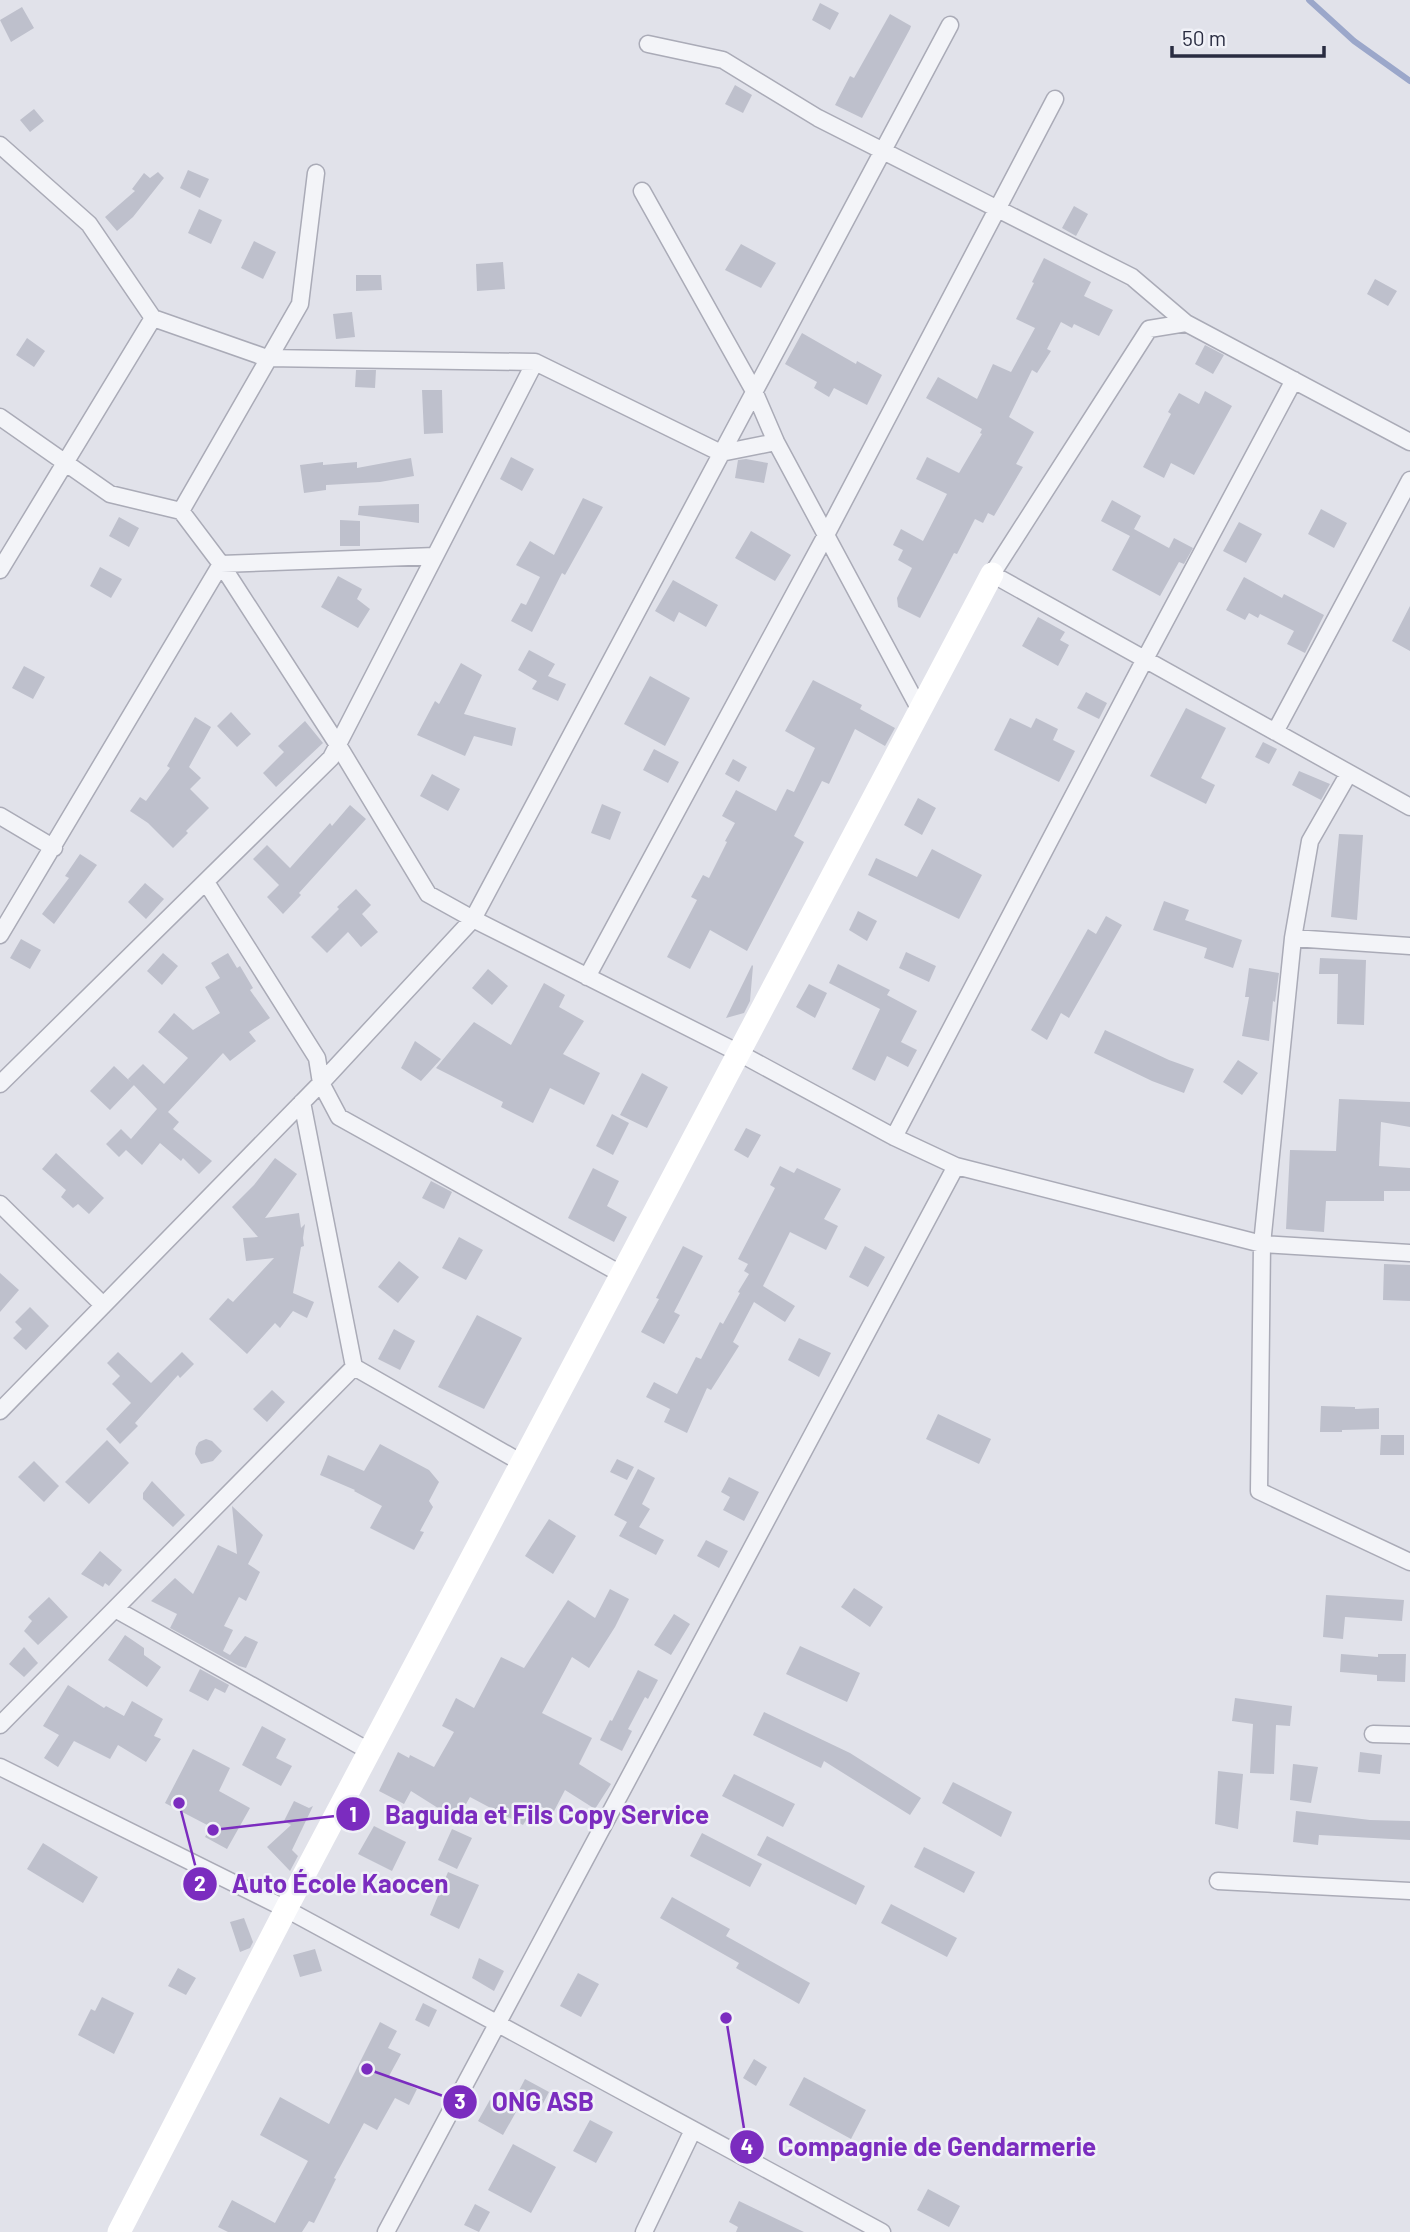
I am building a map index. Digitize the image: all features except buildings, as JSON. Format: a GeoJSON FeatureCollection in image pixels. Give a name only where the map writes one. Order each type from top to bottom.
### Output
{"type":"FeatureCollection","features":[{"type":"Feature","properties":{"kind":"street"},"geometry":{"type":"LineString","coordinates":[[0,1411],[321,1083],[472,919],[950,25]]}},
{"type":"Feature","properties":{"kind":"street"},"geometry":{"type":"LineString","coordinates":[[648,44],[723,60],[818,118],[1132,277],[1186,323],[1410,442]]}},
{"type":"Feature","properties":{"kind":"street"},"geometry":{"type":"LineString","coordinates":[[587,977],[826,534],[1055,99]]}},
{"type":"Feature","properties":{"kind":"street"},"geometry":{"type":"LineString","coordinates":[[0,145],[89,224],[153,318],[267,358],[535,362],[721,453],[776,442]]}},
{"type":"Feature","properties":{"kind":"street"},"geometry":{"type":"LineString","coordinates":[[181,511],[300,304],[316,173]]}},
{"type":"Feature","properties":{"kind":"street"},"geometry":{"type":"LineString","coordinates":[[642,191],[754,391],[776,442],[920,710]]}},
{"type":"Feature","properties":{"kind":"street"},"geometry":{"type":"LineString","coordinates":[[0,570],[153,318]]}},
{"type":"Feature","properties":{"kind":"street"},"geometry":{"type":"LineString","coordinates":[[119,2232],[369,1751],[992,574],[1149,329],[1186,323]]}},
{"type":"Feature","properties":{"kind":"street"},"geometry":{"type":"LineString","coordinates":[[0,1084],[331,758],[535,362]]}},
{"type":"Feature","properties":{"kind":"street"},"geometry":{"type":"LineString","coordinates":[[894,1137],[1144,659],[1294,380]]}},
{"type":"Feature","properties":{"kind":"street"},"geometry":{"type":"LineString","coordinates":[[0,416],[110,494],[181,511],[221,564],[338,745],[428,894],[472,919],[739,1053],[894,1137],[956,1166],[1262,1244],[1410,1253]]}},
{"type":"Feature","properties":{"kind":"street"},"geometry":{"type":"LineString","coordinates":[[1275,732],[1410,480]]}},
{"type":"Feature","properties":{"kind":"street"},"geometry":{"type":"LineString","coordinates":[[221,564],[435,556]]}},
{"type":"Feature","properties":{"kind":"street"},"geometry":{"type":"LineString","coordinates":[[0,935],[221,564]]}},
{"type":"Feature","properties":{"kind":"street"},"geometry":{"type":"LineString","coordinates":[[992,574],[1410,807]]}},
{"type":"Feature","properties":{"kind":"street"},"geometry":{"type":"LineString","coordinates":[[1349,773],[1310,841],[1293,938],[1262,1244],[1259,1491],[1410,1562]]}},
{"type":"Feature","properties":{"kind":"street"},"geometry":{"type":"LineString","coordinates":[[0,816],[54,848]]}},
{"type":"Feature","properties":{"kind":"street"},"geometry":{"type":"LineString","coordinates":[[206,883],[317,1058],[321,1083],[339,1117],[621,1274]]}},
{"type":"Feature","properties":{"kind":"street"},"geometry":{"type":"LineString","coordinates":[[1293,938],[1410,946]]}},
{"type":"Feature","properties":{"kind":"street"},"geometry":{"type":"LineString","coordinates":[[302,1102],[354,1367],[522,1463]]}},
{"type":"Feature","properties":{"kind":"street"},"geometry":{"type":"LineString","coordinates":[[386,2232],[956,1166]]}},
{"type":"Feature","properties":{"kind":"street"},"geometry":{"type":"LineString","coordinates":[[0,1204],[103,1305]]}},
{"type":"Feature","properties":{"kind":"street"},"geometry":{"type":"LineString","coordinates":[[0,1725],[354,1367]]}},
{"type":"Feature","properties":{"kind":"street"},"geometry":{"type":"LineString","coordinates":[[115,1609],[369,1751]]}},
{"type":"Feature","properties":{"kind":"street"},"geometry":{"type":"LineString","coordinates":[[1373,1734],[1410,1735]]}},
{"type":"Feature","properties":{"kind":"street"},"geometry":{"type":"LineString","coordinates":[[0,1767],[286,1909],[882,2232]]}},
{"type":"Feature","properties":{"kind":"street"},"geometry":{"type":"LineString","coordinates":[[1219,1881],[1410,1891]]}},
{"type":"Feature","properties":{"kind":"street"},"geometry":{"type":"LineString","coordinates":[[644,2232],[693,2130]]}},
{"type":"Feature","properties":{"kind":"waterway"},"geometry":{"type":"LineString","coordinates":[[1309,0],[1354,41],[1410,81]]}},
{"type":"Feature","properties":{"kind":"place","name":"Auto École Kaocen"},"geometry":{"type":"Point","coordinates":[179,1803]}},
{"type":"Feature","properties":{"kind":"place","name":"Baguida et Fils Copy Service"},"geometry":{"type":"Point","coordinates":[213,1830]}},
{"type":"Feature","properties":{"kind":"place","name":"Compagnie de Gendarmerie"},"geometry":{"type":"Point","coordinates":[726,2018]}},
{"type":"Feature","properties":{"kind":"place","name":"ONG ASB"},"geometry":{"type":"Point","coordinates":[367,2069]}}]}
